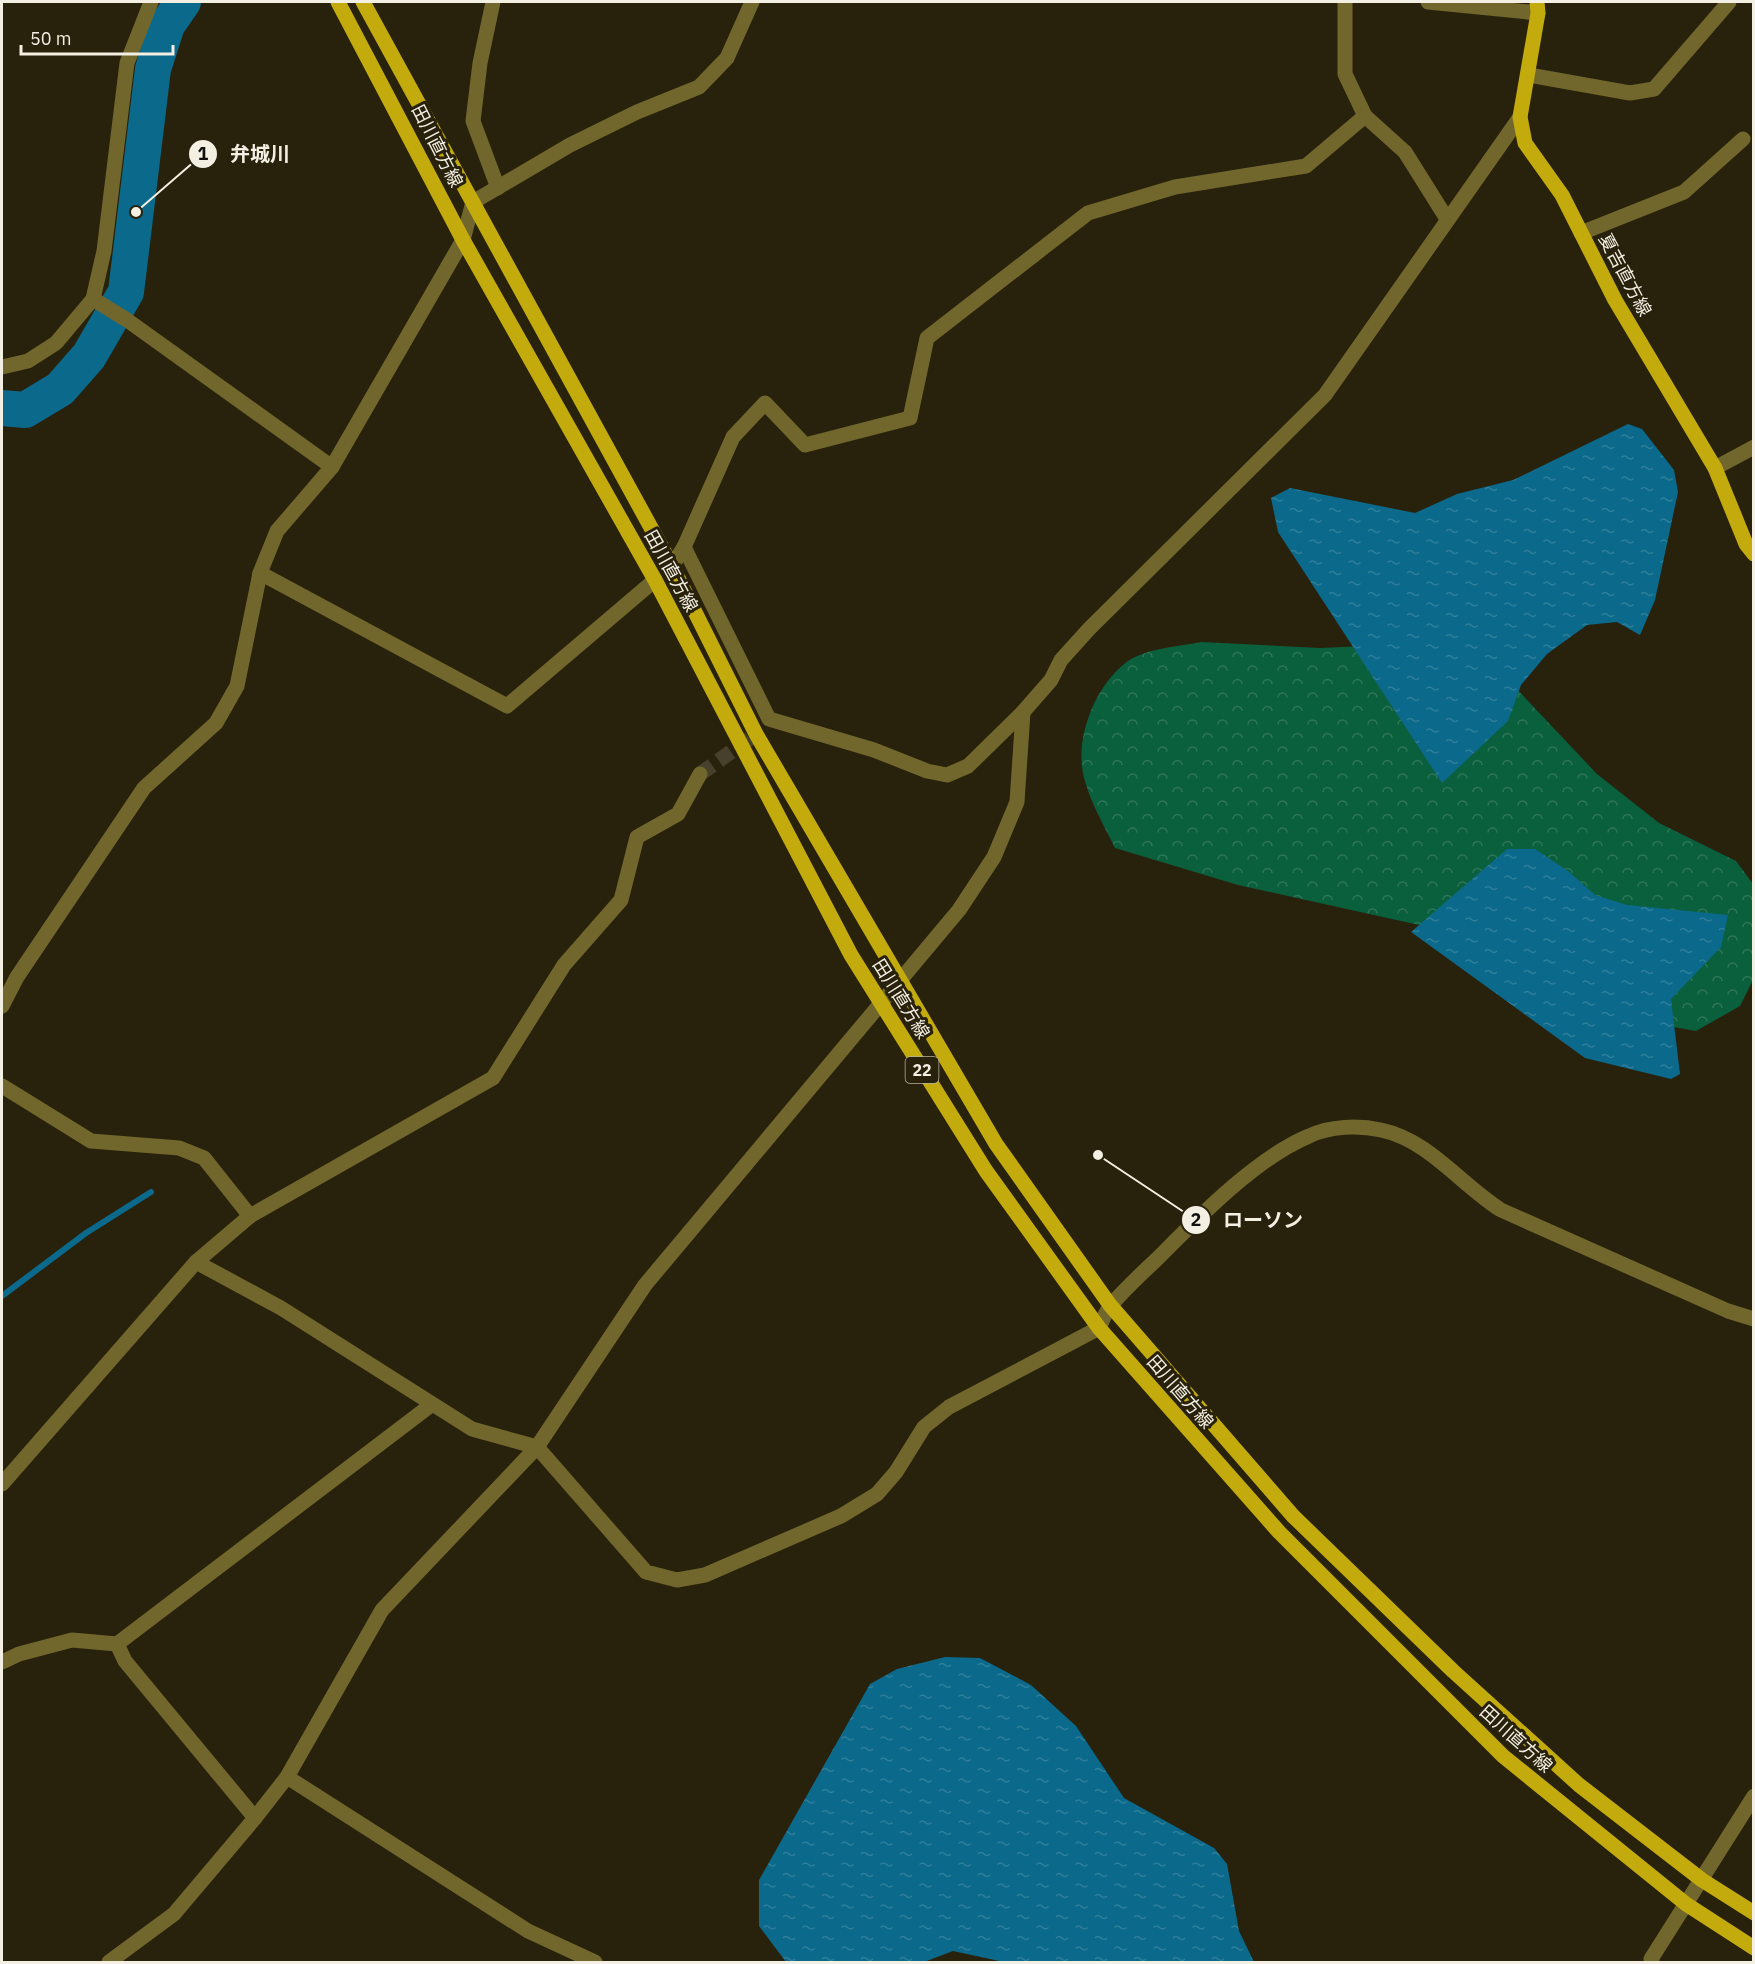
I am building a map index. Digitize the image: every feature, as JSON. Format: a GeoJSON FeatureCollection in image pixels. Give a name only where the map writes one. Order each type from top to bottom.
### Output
{"type":"FeatureCollection","features":[{"type":"Feature","properties":{"kind":"main road","name":"田川直方線"},"geometry":{"type":"LineString","coordinates":[[338,2],[463,240],[654,580],[851,955],[986,1171],[1099,1328],[1279,1532],[1503,1756],[1686,1904],[1754,1948]]}},
{"type":"Feature","properties":{"kind":"main road","name":"田川直方線"},"geometry":{"type":"LineString","coordinates":[[363,2],[672,566],[756,734],[996,1144],[1110,1305],[1293,1516],[1453,1671],[1579,1785],[1702,1880],[1754,1913]]}},
{"type":"Feature","properties":{"kind":"main road","name":"夏吉直方線"},"geometry":{"type":"LineString","coordinates":[[1538,7],[1529,75],[1520,117],[1525,143],[1562,195],[1615,300],[1715,468],[1746,544],[1754,554]]}},
{"type":"Feature","properties":{"kind":"street"},"geometry":{"type":"LineString","coordinates":[[2,367],[28,362],[56,343],[97,302],[127,63],[151,2]]}},
{"type":"Feature","properties":{"kind":"street"},"geometry":{"type":"LineString","coordinates":[[494,2],[480,63],[473,121],[498,188]]}},
{"type":"Feature","properties":{"kind":"street"},"geometry":{"type":"LineString","coordinates":[[2,1006],[17,977],[144,788],[216,723],[237,686],[260,573],[277,531],[332,467],[463,240],[473,202],[570,145],[637,112],[699,87],[727,58],[752,2]]}},
{"type":"Feature","properties":{"kind":"street"},"geometry":{"type":"LineString","coordinates":[[1345,2],[1345,74],[1365,116],[1405,152],[1447,219]]}},
{"type":"Feature","properties":{"kind":"street"},"geometry":{"type":"LineString","coordinates":[[1428,2],[1538,7]]}},
{"type":"Feature","properties":{"kind":"street"},"geometry":{"type":"LineString","coordinates":[[1529,75],[1630,93],[1654,89],[1729,2]]}},
{"type":"Feature","properties":{"kind":"street"},"geometry":{"type":"LineString","coordinates":[[672,566],[684,548],[733,437],[765,403],[805,444],[910,418],[927,338],[1088,213],[1175,187],[1306,166],[1365,116]]}},
{"type":"Feature","properties":{"kind":"street"},"geometry":{"type":"LineString","coordinates":[[684,548],[769,719],[874,750],[927,771],[948,775],[968,766],[1023,712],[1051,680],[1061,660],[1089,628],[1325,395],[1520,117]]}},
{"type":"Feature","properties":{"kind":"street"},"geometry":{"type":"LineString","coordinates":[[1581,233],[1684,192],[1743,139]]}},
{"type":"Feature","properties":{"kind":"street"},"geometry":{"type":"LineString","coordinates":[[97,302],[127,320],[332,467]]}},
{"type":"Feature","properties":{"kind":"street"},"geometry":{"type":"LineString","coordinates":[[1715,468],[1754,447]]}},
{"type":"Feature","properties":{"kind":"street"},"geometry":{"type":"LineString","coordinates":[[260,573],[507,706],[654,580]]}},
{"type":"Feature","properties":{"kind":"street"},"geometry":{"type":"LineString","coordinates":[[109,1962],[174,1914],[255,1818],[287,1777],[382,1610],[537,1447],[645,1285],[882,1006],[959,910],[994,857],[1017,802],[1023,712]]}},
{"type":"Feature","properties":{"kind":"street"},"geometry":{"type":"LineString","coordinates":[[756,734],[769,719]]}},
{"type":"Feature","properties":{"kind":"street"},"geometry":{"type":"LineString","coordinates":[[2,1484],[196,1262],[250,1216],[493,1078],[564,965],[621,900],[637,837],[678,814],[700,774]]}},
{"type":"Feature","properties":{"kind":"street"},"geometry":{"type":"LineString","coordinates":[[2,1086],[91,1141],[179,1148],[204,1158],[250,1216]]}},
{"type":"Feature","properties":{"kind":"street"},"geometry":{"type":"LineString","coordinates":[[196,1262],[281,1308],[472,1429],[537,1447],[646,1572],[677,1580],[705,1575],[841,1516],[877,1494],[896,1472],[924,1427],[949,1407],[1099,1328],[1110,1305],[1190,1226],[1274,1155],[1310,1135],[1347,1126],[1381,1130],[1407,1139],[1445,1165],[1476,1194],[1501,1210],[1728,1311],[1754,1319]]}},
{"type":"Feature","properties":{"kind":"street"},"geometry":{"type":"LineString","coordinates":[[2,1662],[19,1654],[72,1640],[117,1644],[431,1405]]}},
{"type":"Feature","properties":{"kind":"street"},"geometry":{"type":"LineString","coordinates":[[117,1644],[125,1661],[255,1818]]}},
{"type":"Feature","properties":{"kind":"street"},"geometry":{"type":"LineString","coordinates":[[287,1777],[528,1931],[595,1962]]}},
{"type":"Feature","properties":{"kind":"street"},"geometry":{"type":"LineString","coordinates":[[1650,1961],[1754,1796]]}},
{"type":"Feature","properties":{"kind":"green space"},"geometry":{"type":"Polygon","coordinates":[[[1201,642],[1320,648],[1389,645],[1512,684],[1597,774],[1659,823],[1736,861],[1753,884],[1753,980],[1740,1006],[1696,1031],[1668,1026],[1419,925],[1238,885],[1115,848],[1098,815],[1085,781],[1082,750],[1088,718],[1103,688],[1112,676],[1131,659],[1150,652],[1201,642]]]}},
{"type":"Feature","properties":{"kind":"water"},"geometry":{"type":"Polygon","coordinates":[[[1628,424],[1642,429],[1674,470],[1678,492],[1655,600],[1640,635],[1617,622],[1587,625],[1547,654],[1521,685],[1508,721],[1442,783],[1278,532],[1271,498],[1290,488],[1415,513],[1457,494],[1513,480],[1628,424]]]}},
{"type":"Feature","properties":{"kind":"water"},"geometry":{"type":"Polygon","coordinates":[[[1507,849],[1535,849],[1568,871],[1595,895],[1627,905],[1728,915],[1721,947],[1671,999],[1680,1074],[1671,1079],[1585,1058],[1411,932],[1507,849]]]}},
{"type":"Feature","properties":{"kind":"water"},"geometry":{"type":"Polygon","coordinates":[[[945,1657],[980,1658],[1031,1685],[1076,1726],[1124,1798],[1214,1848],[1227,1864],[1239,1931],[1254,1962],[1004,1962],[953,1951],[924,1962],[786,1962],[759,1926],[759,1880],[870,1684],[897,1669],[945,1657]]]}},
{"type":"Feature","properties":{"kind":"waterway"},"geometry":{"type":"LineString","coordinates":[[2,408],[25,410],[60,389],[89,356],[126,292],[153,69],[167,25],[183,2]]}},
{"type":"Feature","properties":{"kind":"waterway"},"geometry":{"type":"LineString","coordinates":[[2,1296],[86,1233],[151,1192]]}},
{"type":"Feature","properties":{"kind":"tunnel"},"geometry":{"type":"LineString","coordinates":[[700,774],[756,734]]}},
{"type":"Feature","properties":{"kind":"place","name":"弁城川"},"geometry":{"type":"Point","coordinates":[136,212]}},
{"type":"Feature","properties":{"kind":"place","name":"ローソン"},"geometry":{"type":"Point","coordinates":[1098,1155]}}]}
